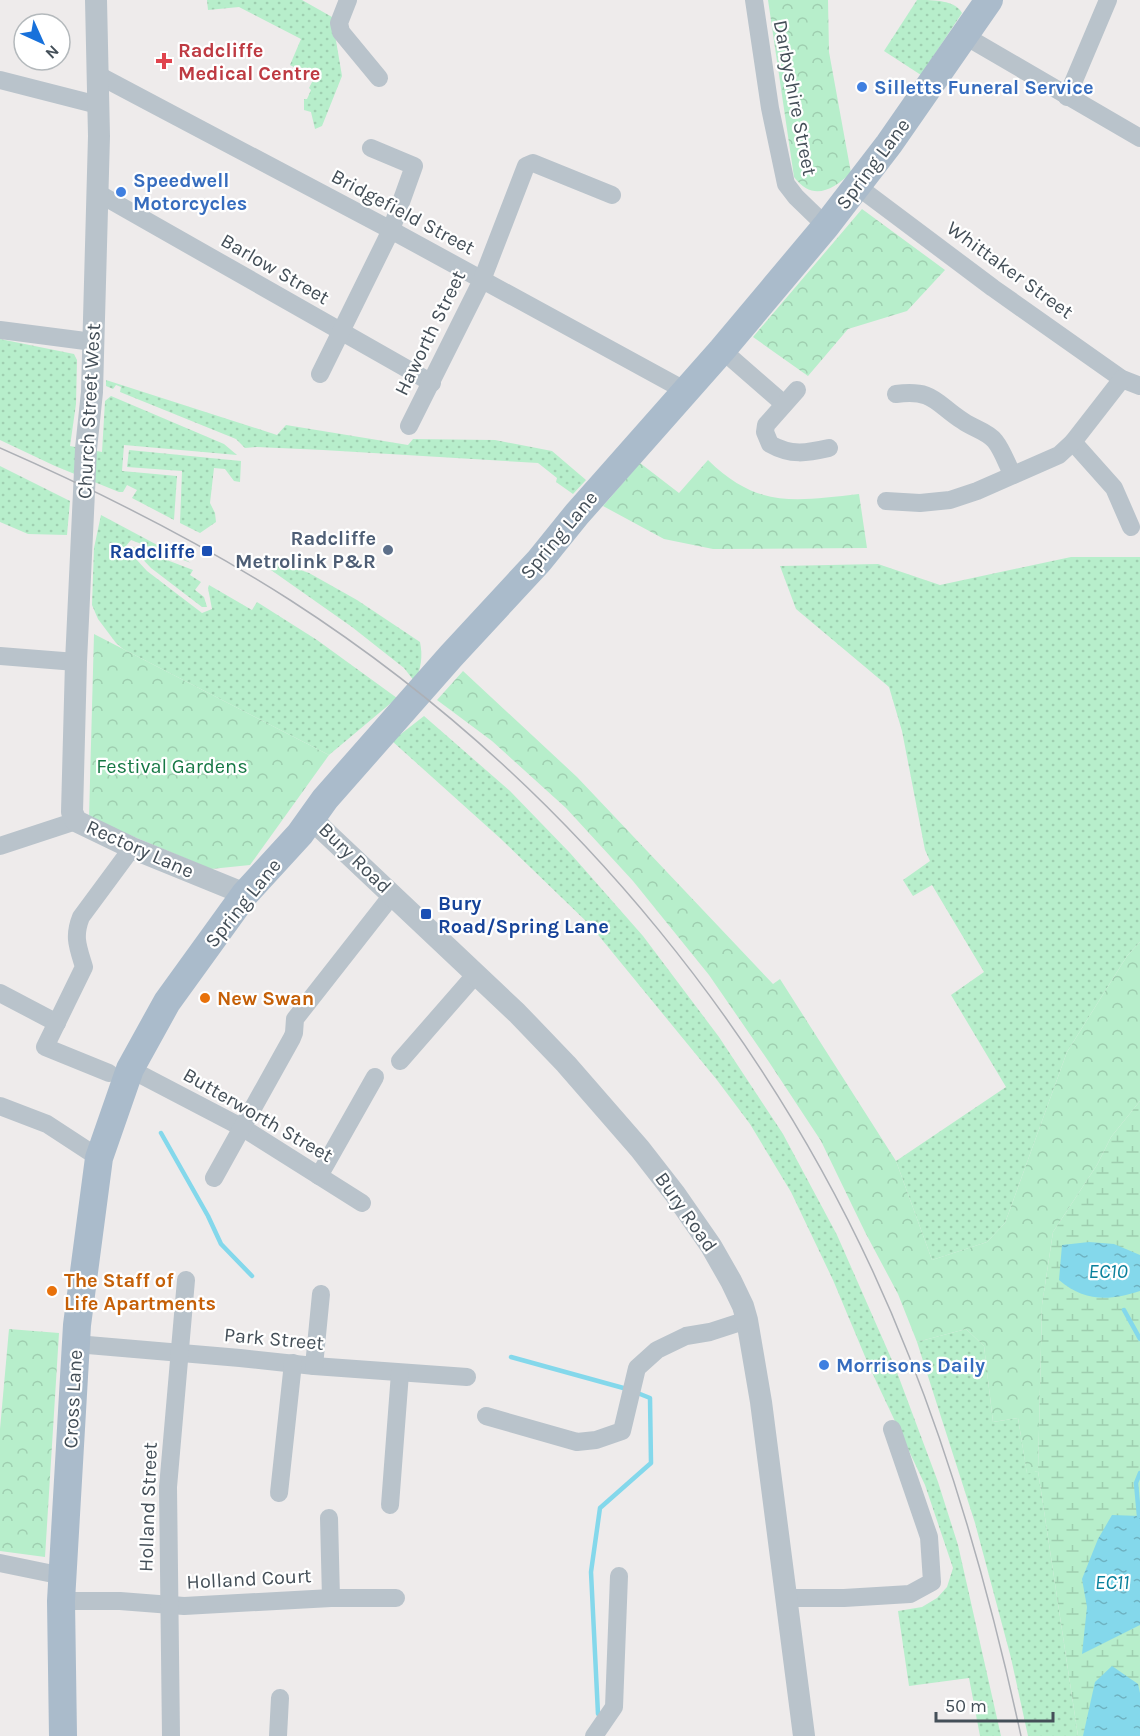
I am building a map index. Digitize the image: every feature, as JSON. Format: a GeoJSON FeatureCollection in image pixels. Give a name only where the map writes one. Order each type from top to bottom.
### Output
{"type":"FeatureCollection","features":[{"type":"Feature","properties":{"kind":"main road","name":"Spring Lane"},"geometry":{"type":"LineString","coordinates":[[120,1071],[245,894],[471,633],[539,561],[826,226],[858,186],[965,36],[983,2]]}},
{"type":"Feature","properties":{"kind":"main road","name":"Cross Lane"},"geometry":{"type":"LineString","coordinates":[[63,1736],[62,1588],[78,1313],[99,1158],[120,1071]]}},
{"type":"Feature","properties":{"kind":"street","name":"Church Street West"},"geometry":{"type":"LineString","coordinates":[[76,821],[72,812],[76,662],[93,342],[98,105],[96,0]]}},
{"type":"Feature","properties":{"kind":"street"},"geometry":{"type":"LineString","coordinates":[[348,0],[339,23],[341,33],[379,78]]}},
{"type":"Feature","properties":{"kind":"street","name":"Darbyshire Street"},"geometry":{"type":"LineString","coordinates":[[753,0],[768,98],[786,184],[826,226]]}},
{"type":"Feature","properties":{"kind":"street"},"geometry":{"type":"LineString","coordinates":[[1067,97],[1107,0]]}},
{"type":"Feature","properties":{"kind":"street"},"geometry":{"type":"LineString","coordinates":[[965,36],[1140,138]]}},
{"type":"Feature","properties":{"kind":"street","name":"Bridgefield Street"},"geometry":{"type":"LineString","coordinates":[[98,75],[391,230],[686,391]]}},
{"type":"Feature","properties":{"kind":"street"},"geometry":{"type":"LineString","coordinates":[[0,80],[98,105]]}},
{"type":"Feature","properties":{"kind":"street"},"geometry":{"type":"LineString","coordinates":[[320,374],[391,230],[414,166],[371,148]]}},
{"type":"Feature","properties":{"kind":"street","name":"Haworth Street"},"geometry":{"type":"LineString","coordinates":[[409,426],[482,280],[526,166],[533,162],[612,195]]}},
{"type":"Feature","properties":{"kind":"street","name":"Whittaker Street"},"geometry":{"type":"LineString","coordinates":[[858,186],[993,288],[1122,379],[1140,386]]}},
{"type":"Feature","properties":{"kind":"street","name":"Barlow Street"},"geometry":{"type":"LineString","coordinates":[[96,192],[432,382]]}},
{"type":"Feature","properties":{"kind":"street"},"geometry":{"type":"LineString","coordinates":[[0,330],[93,342]]}},
{"type":"Feature","properties":{"kind":"street"},"geometry":{"type":"LineString","coordinates":[[722,350],[784,404]]}},
{"type":"Feature","properties":{"kind":"street"},"geometry":{"type":"LineString","coordinates":[[886,501],[920,503],[950,500],[977,491],[1059,455],[1073,442],[1122,379]]}},
{"type":"Feature","properties":{"kind":"street"},"geometry":{"type":"LineString","coordinates":[[797,390],[766,425],[766,437],[770,444],[781,450],[795,453],[829,448]]}},
{"type":"Feature","properties":{"kind":"street"},"geometry":{"type":"LineString","coordinates":[[896,394],[924,393],[964,422],[984,432],[995,441],[1013,475]]}},
{"type":"Feature","properties":{"kind":"street"},"geometry":{"type":"LineString","coordinates":[[1073,442],[1114,488],[1131,527]]}},
{"type":"Feature","properties":{"kind":"street"},"geometry":{"type":"LineString","coordinates":[[0,656],[76,662]]}},
{"type":"Feature","properties":{"kind":"street","name":"Bury Road"},"geometry":{"type":"LineString","coordinates":[[313,818],[566,1064],[640,1149],[675,1194],[711,1246],[731,1281],[747,1320],[761,1402],[804,1736]]}},
{"type":"Feature","properties":{"kind":"street","name":"Rectory Lane"},"geometry":{"type":"LineString","coordinates":[[0,846],[76,821],[132,848],[245,894]]}},
{"type":"Feature","properties":{"kind":"street"},"geometry":{"type":"LineString","coordinates":[[1,997],[57,1023],[84,967],[76,937],[78,923],[132,848]]}},
{"type":"Feature","properties":{"kind":"street"},"geometry":{"type":"LineString","coordinates":[[214,1178],[294,1033],[295,1019],[393,894]]}},
{"type":"Feature","properties":{"kind":"street"},"geometry":{"type":"LineString","coordinates":[[400,1061],[476,974]]}},
{"type":"Feature","properties":{"kind":"street","name":"Butterworth Street"},"geometry":{"type":"LineString","coordinates":[[57,1023],[45,1047],[120,1071],[243,1128],[362,1203]]}},
{"type":"Feature","properties":{"kind":"street"},"geometry":{"type":"LineString","coordinates":[[320,1176],[375,1077]]}},
{"type":"Feature","properties":{"kind":"street"},"geometry":{"type":"LineString","coordinates":[[0,1106],[47,1124],[99,1158]]}},
{"type":"Feature","properties":{"kind":"street","name":"Holland Street"},"geometry":{"type":"LineString","coordinates":[[171,1736],[168,1487],[186,1280]]}},
{"type":"Feature","properties":{"kind":"street"},"geometry":{"type":"LineString","coordinates":[[314,1366],[321,1294]]}},
{"type":"Feature","properties":{"kind":"street"},"geometry":{"type":"LineString","coordinates":[[486,1416],[577,1442],[596,1440],[622,1431],[637,1368],[657,1350],[686,1336],[711,1332],[747,1320]]}},
{"type":"Feature","properties":{"kind":"street","name":"Park Street"},"geometry":{"type":"LineString","coordinates":[[76,1344],[314,1366],[468,1377]]}},
{"type":"Feature","properties":{"kind":"street"},"geometry":{"type":"LineString","coordinates":[[279,1494],[294,1363]]}},
{"type":"Feature","properties":{"kind":"street"},"geometry":{"type":"LineString","coordinates":[[390,1505],[400,1373]]}},
{"type":"Feature","properties":{"kind":"street"},"geometry":{"type":"LineString","coordinates":[[786,1598],[843,1598],[910,1594],[932,1582],[929,1537],[892,1429]]}},
{"type":"Feature","properties":{"kind":"street","name":"Holland Court"},"geometry":{"type":"LineString","coordinates":[[329,1518],[331,1598]]}},
{"type":"Feature","properties":{"kind":"street","name":"Holland Court"},"geometry":{"type":"LineString","coordinates":[[0,1563],[62,1588],[120,1601],[184,1606],[331,1598],[396,1598]]}},
{"type":"Feature","properties":{"kind":"street"},"geometry":{"type":"LineString","coordinates":[[594,1736],[614,1707],[619,1576]]}},
{"type":"Feature","properties":{"kind":"street"},"geometry":{"type":"LineString","coordinates":[[278,1736],[280,1698]]}},
{"type":"Feature","properties":{"kind":"green space"},"geometry":{"type":"Polygon","coordinates":[[[207,0],[302,0],[332,17],[342,76],[322,126],[315,129],[311,112],[304,110],[304,99],[307,99],[314,78],[290,65],[301,39],[239,7],[208,10],[207,0]]]}},
{"type":"Feature","properties":{"kind":"green space"},"geometry":{"type":"Polygon","coordinates":[[[768,0],[828,0],[829,52],[851,173],[837,184],[822,191],[808,189],[794,177],[768,0]]]}},
{"type":"Feature","properties":{"kind":"green space"},"geometry":{"type":"Polygon","coordinates":[[[917,0],[949,3],[962,13],[921,75],[884,51],[917,0]]]}},
{"type":"Feature","properties":{"kind":"green space"},"geometry":{"type":"Polygon","coordinates":[[[862,209],[945,270],[907,311],[848,329],[808,376],[753,337],[862,209]]]}},
{"type":"Feature","properties":{"kind":"green space"},"geometry":{"type":"Polygon","coordinates":[[[0,339],[74,354],[77,360],[76,404],[70,446],[102,452],[105,401],[111,396],[224,444],[237,455],[124,445],[122,471],[177,476],[174,520],[132,498],[137,490],[127,485],[123,492],[119,492],[55,466],[0,440],[0,339]]]}},
{"type":"Feature","properties":{"kind":"green space"},"geometry":{"type":"Polygon","coordinates":[[[106,380],[277,435],[286,425],[408,445],[413,439],[495,440],[552,451],[586,480],[573,494],[556,482],[557,478],[538,463],[323,450],[245,448],[236,439],[120,392],[121,387],[116,385],[113,389],[106,386],[106,380]]]}},
{"type":"Feature","properties":{"kind":"green space"},"geometry":{"type":"Polygon","coordinates":[[[129,450],[241,461],[240,482],[234,481],[225,469],[214,468],[210,503],[216,522],[200,533],[180,523],[182,471],[127,467],[129,450]]]}},
{"type":"Feature","properties":{"kind":"green space"},"geometry":{"type":"Polygon","coordinates":[[[708,460],[726,476],[744,487],[778,498],[815,499],[859,494],[867,548],[713,549],[664,539],[603,506],[640,463],[679,493],[708,460]]]}},
{"type":"Feature","properties":{"kind":"green space"},"geometry":{"type":"Polygon","coordinates":[[[0,466],[70,501],[67,535],[28,534],[0,522],[0,466]]]}},
{"type":"Feature","properties":{"kind":"green space"},"geometry":{"type":"Polygon","coordinates":[[[101,515],[191,563],[131,540],[125,547],[147,571],[202,613],[212,609],[209,585],[252,610],[257,602],[317,640],[397,698],[329,755],[123,649],[98,619],[92,605],[94,548],[101,515]]]}},
{"type":"Feature","properties":{"kind":"green space"},"geometry":{"type":"Polygon","coordinates":[[[133,547],[193,570],[190,575],[201,582],[195,590],[204,597],[207,607],[202,607],[151,568],[133,547]]]}},
{"type":"Feature","properties":{"kind":"green space"},"geometry":{"type":"Polygon","coordinates":[[[1071,557],[1140,557],[1140,942],[1127,956],[1067,1052],[1005,1223],[987,1242],[932,1260],[896,1161],[1006,1087],[951,995],[984,972],[932,885],[913,896],[903,880],[930,861],[925,850],[902,731],[889,687],[796,609],[780,566],[878,564],[940,585],[1071,557]]]}},
{"type":"Feature","properties":{"kind":"green space"},"geometry":{"type":"Polygon","coordinates":[[[272,560],[309,573],[357,600],[420,642],[421,662],[415,682],[404,668],[352,627],[271,570],[272,560]]]}},
{"type":"Feature","properties":{"kind":"green space","name":"Festival Gardens"},"geometry":{"type":"Polygon","coordinates":[[[94,634],[329,755],[250,865],[211,869],[89,818],[94,634]]]}},
{"type":"Feature","properties":{"kind":"green space"},"geometry":{"type":"Polygon","coordinates":[[[463,671],[577,777],[773,984],[780,979],[896,1161],[932,1260],[987,1242],[1005,1223],[1067,1052],[1127,956],[1140,942],[1140,1101],[1111,1137],[1097,1165],[1053,1232],[1042,1305],[1038,1471],[1027,1474],[1018,1418],[993,1422],[984,1346],[966,1329],[917,1342],[898,1294],[821,1141],[709,975],[633,881],[566,808],[492,741],[437,700],[463,671]]]}},
{"type":"Feature","properties":{"kind":"green space"},"geometry":{"type":"Polygon","coordinates":[[[424,716],[510,791],[570,853],[643,936],[719,1037],[783,1134],[837,1235],[895,1367],[938,1482],[958,1545],[1001,1736],[980,1736],[969,1678],[909,1686],[898,1611],[922,1607],[937,1598],[947,1587],[953,1568],[925,1485],[791,1192],[750,1124],[717,1080],[590,925],[501,839],[392,741],[424,716]]]}},
{"type":"Feature","properties":{"kind":"green space"},"geometry":{"type":"Polygon","coordinates":[[[1140,1101],[1140,1736],[1078,1736],[1038,1471],[1042,1305],[1053,1232],[1097,1165],[1111,1137],[1140,1101]]]}},
{"type":"Feature","properties":{"kind":"green space"},"geometry":{"type":"Polygon","coordinates":[[[9,1329],[59,1333],[45,1557],[0,1551],[0,1429],[9,1329]]]}},
{"type":"Feature","properties":{"kind":"green space"},"geometry":{"type":"Polygon","coordinates":[[[966,1329],[984,1346],[993,1422],[1018,1418],[1027,1473],[1038,1471],[1078,1736],[1028,1736],[1011,1658],[975,1523],[917,1342],[966,1329]]]}},
{"type":"Feature","properties":{"kind":"water","name":"EC10"},"geometry":{"type":"Polygon","coordinates":[[[1089,1242],[1114,1244],[1140,1255],[1140,1291],[1108,1298],[1088,1296],[1059,1280],[1062,1245],[1089,1242]]]}},
{"type":"Feature","properties":{"kind":"water","name":"EC11"},"geometry":{"type":"Polygon","coordinates":[[[1112,1515],[1140,1516],[1140,1625],[1082,1654],[1087,1607],[1082,1579],[1098,1539],[1112,1515]]]}},
{"type":"Feature","properties":{"kind":"water"},"geometry":{"type":"Polygon","coordinates":[[[1112,1666],[1138,1684],[1140,1736],[1083,1736],[1095,1682],[1112,1666]]]}},
{"type":"Feature","properties":{"kind":"waterway"},"geometry":{"type":"LineString","coordinates":[[161,1133],[208,1216],[221,1244],[252,1276]]}},
{"type":"Feature","properties":{"kind":"waterway"},"geometry":{"type":"LineString","coordinates":[[1124,1310],[1140,1339]]}},
{"type":"Feature","properties":{"kind":"waterway"},"geometry":{"type":"LineString","coordinates":[[511,1357],[627,1389]]}},
{"type":"Feature","properties":{"kind":"waterway"},"geometry":{"type":"LineString","coordinates":[[598,1714],[591,1572],[600,1508],[651,1463],[650,1398],[635,1392]]}},
{"type":"Feature","properties":{"kind":"waterway"},"geometry":{"type":"LineString","coordinates":[[1139,1516],[1136,1483],[1140,1473]]}},
{"type":"Feature","properties":{"kind":"tram line"},"geometry":{"type":"LineString","coordinates":[[0,448],[75,482],[220,558],[290,600],[391,671],[487,750],[576,837],[658,930],[733,1029],[800,1133],[859,1242],[909,1356],[959,1496],[999,1640],[1021,1736]]}},
{"type":"Feature","properties":{"kind":"place","name":"Radcliffe Medical Centre"},"geometry":{"type":"Point","coordinates":[164,61]}},
{"type":"Feature","properties":{"kind":"place","name":"Silletts Funeral Service"},"geometry":{"type":"Point","coordinates":[862,87]}},
{"type":"Feature","properties":{"kind":"place","name":"Speedwell Motorcycles"},"geometry":{"type":"Point","coordinates":[121,192]}},
{"type":"Feature","properties":{"kind":"place","name":"Radcliffe Metrolink P&R"},"geometry":{"type":"Point","coordinates":[388,550]}},
{"type":"Feature","properties":{"kind":"place","name":"Radcliffe"},"geometry":{"type":"Point","coordinates":[207,551]}},
{"type":"Feature","properties":{"kind":"place","name":"Bury Road/Spring Lane"},"geometry":{"type":"Point","coordinates":[426,914]}},
{"type":"Feature","properties":{"kind":"place","name":"New Swan"},"geometry":{"type":"Point","coordinates":[205,998]}},
{"type":"Feature","properties":{"kind":"place","name":"The Staff of Life Apartments"},"geometry":{"type":"Point","coordinates":[52,1291]}},
{"type":"Feature","properties":{"kind":"place","name":"Morrisons Daily"},"geometry":{"type":"Point","coordinates":[824,1365]}}]}
